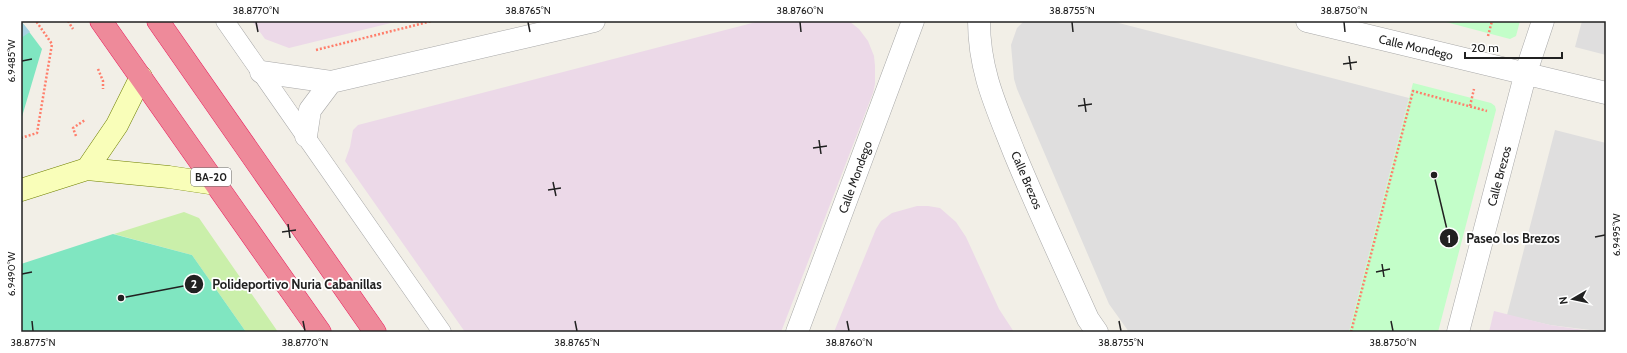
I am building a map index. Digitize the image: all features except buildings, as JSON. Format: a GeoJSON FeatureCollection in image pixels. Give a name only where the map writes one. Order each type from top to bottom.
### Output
{"type":"FeatureCollection","features":[{"type":"Feature","properties":{"kind":"highway","name":"BA-20"},"geometry":{"type":"LineString","coordinates":[[102,21],[320,332]]}},
{"type":"Feature","properties":{"kind":"highway"},"geometry":{"type":"LineString","coordinates":[[158,21],[375,332]]}},
{"type":"Feature","properties":{"kind":"main road"},"geometry":{"type":"LineString","coordinates":[[87,169],[117,125],[141,77]]}},
{"type":"Feature","properties":{"kind":"main road"},"geometry":{"type":"LineString","coordinates":[[21,190],[87,169],[141,174],[216,184]]}},
{"type":"Feature","properties":{"kind":"street"},"geometry":{"type":"LineString","coordinates":[[261,72],[331,82],[594,21]]}},
{"type":"Feature","properties":{"kind":"street","name":"Calle Mondego"},"geometry":{"type":"LineString","coordinates":[[797,332],[913,21]]}},
{"type":"Feature","properties":{"kind":"street","name":"Calle Brezos"},"geometry":{"type":"LineString","coordinates":[[979,21],[983,68],[991,93],[1027,184],[1088,319],[1098,332]]}},
{"type":"Feature","properties":{"kind":"street","name":"Calle Mondego"},"geometry":{"type":"LineString","coordinates":[[1306,21],[1526,72],[1606,93]]}},
{"type":"Feature","properties":{"kind":"street","name":"Calle Brezos"},"geometry":{"type":"LineString","coordinates":[[1458,332],[1526,72],[1543,21]]}},
{"type":"Feature","properties":{"kind":"street"},"geometry":{"type":"LineString","coordinates":[[306,136],[310,110],[318,96],[331,82]]}},
{"type":"Feature","properties":{"kind":"lane"},"geometry":{"type":"LineString","coordinates":[[225,21],[442,332]]}},
{"type":"Feature","properties":{"kind":"path"},"geometry":{"type":"LineString","coordinates":[[21,138],[37,133],[52,44],[36,21]]}},
{"type":"Feature","properties":{"kind":"path"},"geometry":{"type":"LineString","coordinates":[[68,21],[77,34]]}},
{"type":"Feature","properties":{"kind":"path"},"geometry":{"type":"LineString","coordinates":[[310,52],[432,21]]}},
{"type":"Feature","properties":{"kind":"path"},"geometry":{"type":"LineString","coordinates":[[97,66],[103,81],[102,95]]}},
{"type":"Feature","properties":{"kind":"path"},"geometry":{"type":"LineString","coordinates":[[1351,332],[1413,91],[1488,111]]}},
{"type":"Feature","properties":{"kind":"path"},"geometry":{"type":"LineString","coordinates":[[87,169],[73,128],[90,116]]}},
{"type":"Feature","properties":{"kind":"shaded area"},"geometry":{"type":"Polygon","coordinates":[[[252,21],[399,21],[289,48],[265,39],[252,21]]]}},
{"type":"Feature","properties":{"kind":"shaded area"},"geometry":{"type":"Polygon","coordinates":[[[760,21],[849,21],[859,29],[868,41],[874,56],[875,66],[875,84],[873,93],[781,332],[465,332],[345,161],[350,147],[353,130],[358,125],[760,21]]]}},
{"type":"Feature","properties":{"kind":"shaded area"},"geometry":{"type":"Polygon","coordinates":[[[1024,21],[1111,21],[1409,98],[1349,332],[1129,332],[1109,304],[1017,89],[1014,79],[1011,45],[1017,28],[1024,21]]]}},
{"type":"Feature","properties":{"kind":"shaded area"},"geometry":{"type":"Polygon","coordinates":[[[1582,21],[1606,21],[1606,55],[1575,47],[1582,21]]]}},
{"type":"Feature","properties":{"kind":"shaded area"},"geometry":{"type":"Polygon","coordinates":[[[1555,130],[1606,143],[1606,332],[1550,325],[1507,315],[1555,130]]]}},
{"type":"Feature","properties":{"kind":"shaded area"},"geometry":{"type":"Polygon","coordinates":[[[917,206],[940,208],[956,222],[966,237],[999,309],[1014,332],[834,332],[876,229],[881,221],[892,213],[917,206]]]}},
{"type":"Feature","properties":{"kind":"shaded area"},"geometry":{"type":"Polygon","coordinates":[[[1494,311],[1550,325],[1598,332],[1489,332],[1494,311]]]}},
{"type":"Feature","properties":{"kind":"green space"},"geometry":{"type":"Polygon","coordinates":[[[21,21],[42,49],[21,120],[21,21]]]}},
{"type":"Feature","properties":{"kind":"green space"},"geometry":{"type":"Polygon","coordinates":[[[1442,21],[1520,21],[1516,36],[1510,39],[1442,21]]]}},
{"type":"Feature","properties":{"kind":"green space"},"geometry":{"type":"Polygon","coordinates":[[[1413,83],[1491,103],[1495,106],[1496,110],[1438,332],[1349,332],[1413,83]]]}},
{"type":"Feature","properties":{"kind":"green space"},"geometry":{"type":"Polygon","coordinates":[[[184,212],[199,218],[278,332],[246,332],[192,255],[114,234],[184,212]]]}},
{"type":"Feature","properties":{"kind":"green space"},"geometry":{"type":"Polygon","coordinates":[[[113,234],[192,255],[246,332],[21,332],[21,264],[113,234]]]}},
{"type":"Feature","properties":{"kind":"water"},"geometry":{"type":"Polygon","coordinates":[[[21,21],[30,32],[21,38],[21,21]]]}},
{"type":"Feature","properties":{"kind":"place","name":"Paseo los Brezos"},"geometry":{"type":"Point","coordinates":[1434,175]}},
{"type":"Feature","properties":{"kind":"place","name":"Polideportivo Nuria Cabanillas"},"geometry":{"type":"Point","coordinates":[121,298]}}]}
